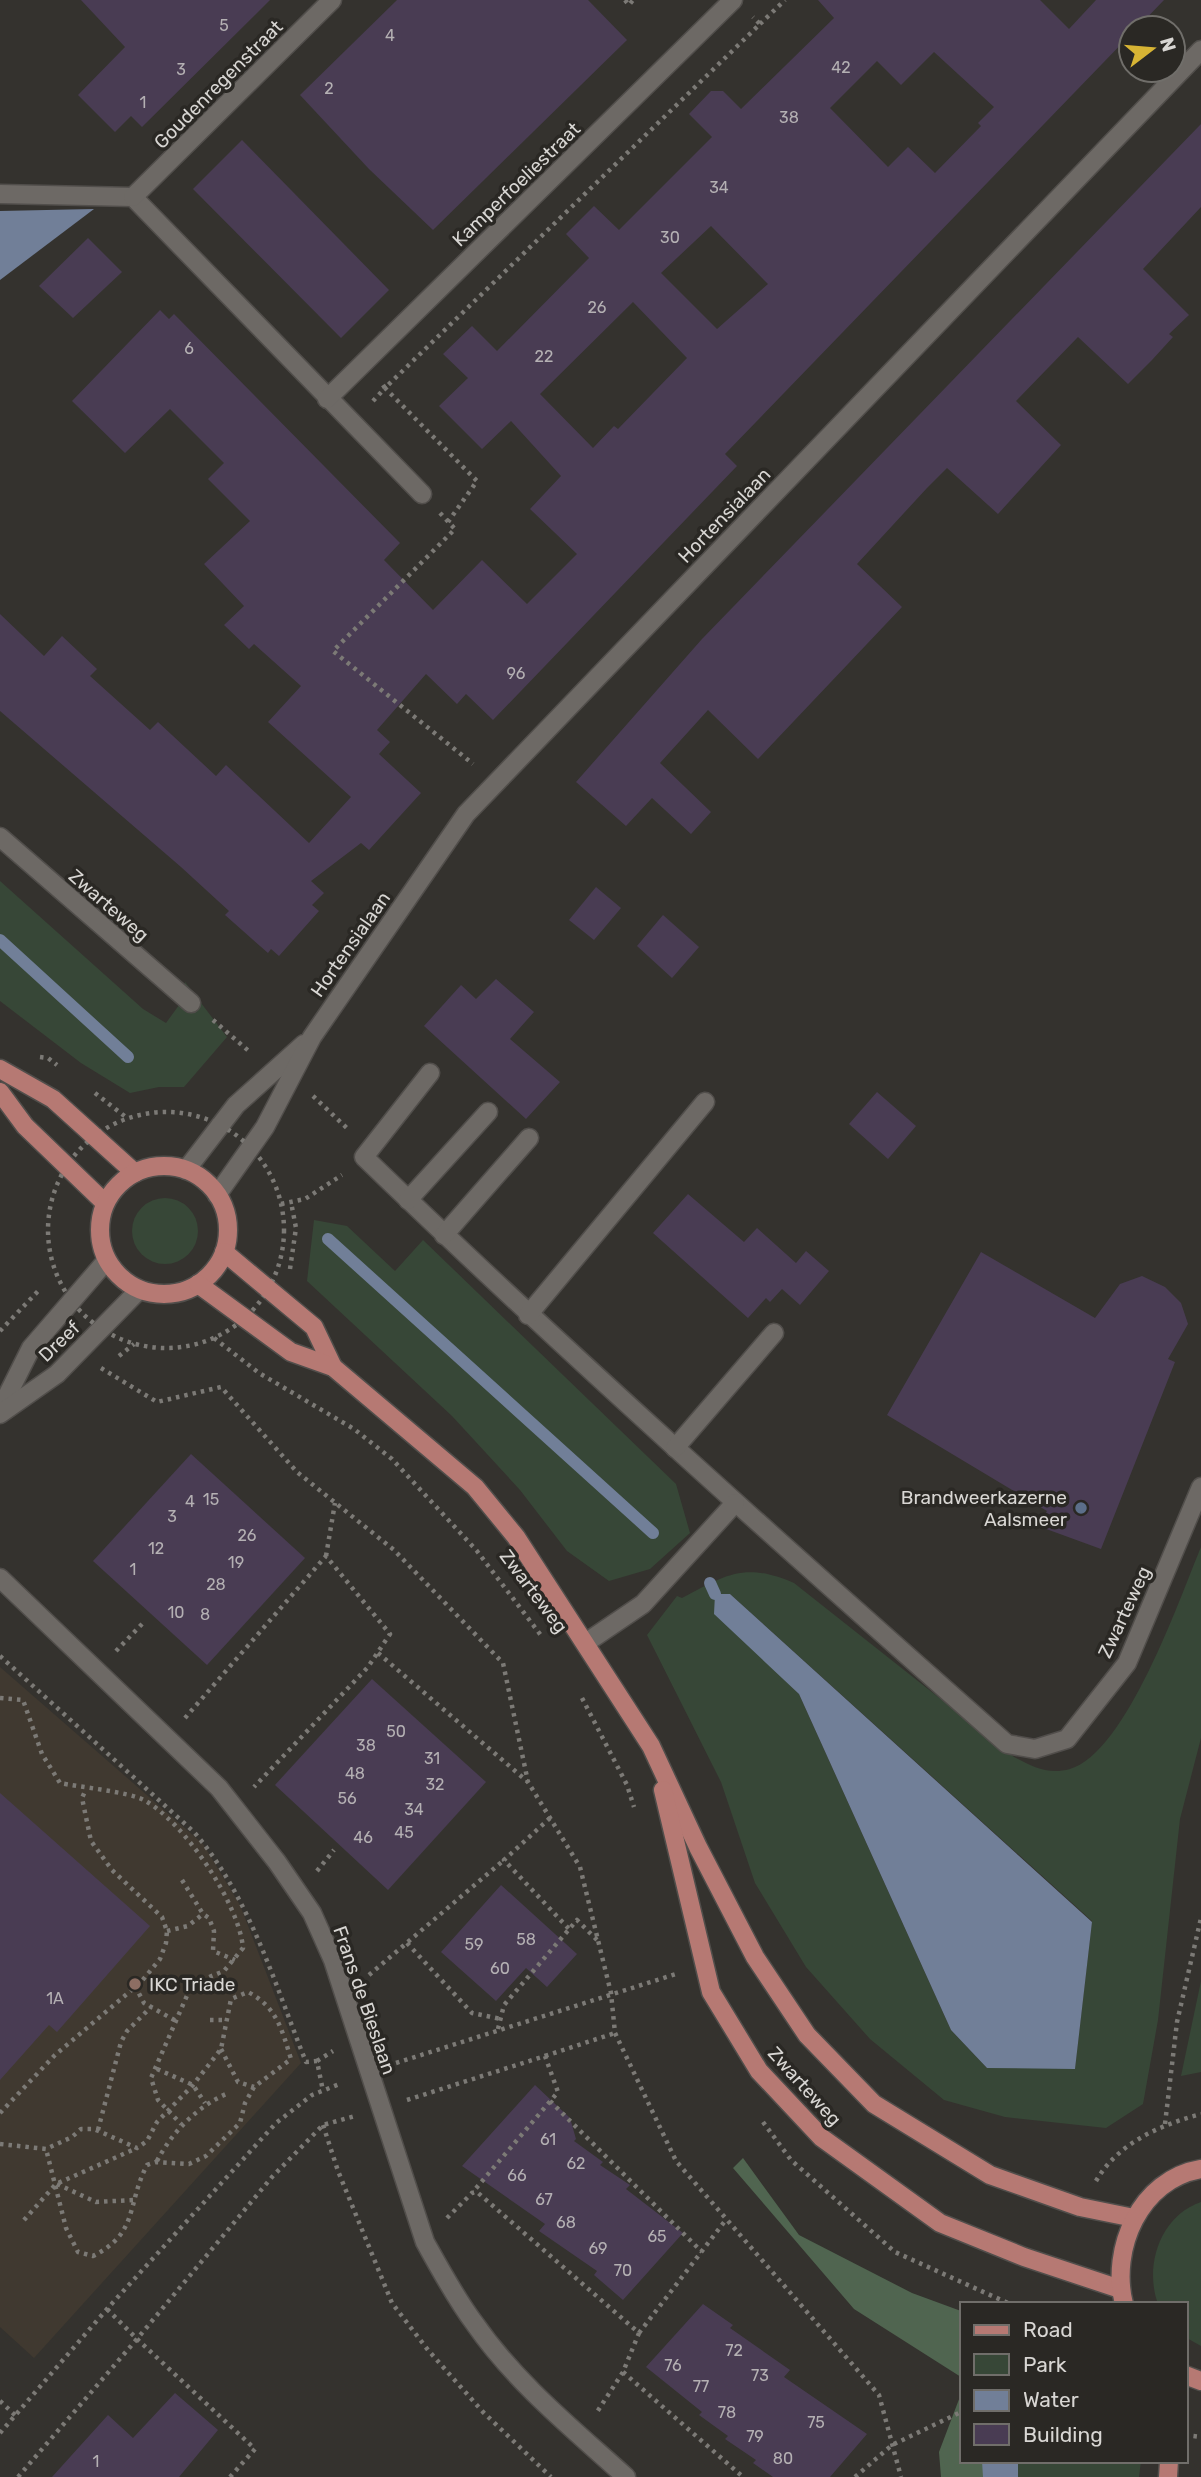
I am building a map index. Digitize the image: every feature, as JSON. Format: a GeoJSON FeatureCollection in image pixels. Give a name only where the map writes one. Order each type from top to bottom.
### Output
{"type":"FeatureCollection","features":[{"type":"Feature","properties":{"kind":"main road"},"geometry":{"type":"LineString","coordinates":[[0,1069],[53,1098],[135,1173]]}},
{"type":"Feature","properties":{"kind":"main road"},"geometry":{"type":"LineString","coordinates":[[0,1092],[25,1126],[105,1203]]}},
{"type":"Feature","properties":{"kind":"main road"},"geometry":{"type":"LineString","coordinates":[[160,1166],[186,1170],[209,1184],[217,1195],[226,1217],[224,1252],[214,1270],[198,1284],[163,1294],[139,1290],[120,1278],[107,1260],[100,1238],[105,1203],[118,1186],[135,1173],[160,1166]]}},
{"type":"Feature","properties":{"kind":"main road","name":"Zwarteweg"},"geometry":{"type":"LineString","coordinates":[[224,1252],[314,1327],[333,1367]]}},
{"type":"Feature","properties":{"kind":"main road","name":"Zwarteweg"},"geometry":{"type":"LineString","coordinates":[[198,1284],[291,1352],[333,1367],[475,1487],[516,1537],[651,1746],[698,1847],[755,1957],[807,2035],[874,2104],[990,2175],[1080,2207],[1134,2218]]}},
{"type":"Feature","properties":{"kind":"main road","name":"Zwarteweg"},"geometry":{"type":"LineString","coordinates":[[651,1746],[712,1992],[759,2071],[822,2138],[940,2223],[1122,2297]]}},
{"type":"Feature","properties":{"kind":"main road"},"geometry":{"type":"LineString","coordinates":[[1122,2297],[1120,2254],[1134,2218],[1166,2184],[1201,2169]]}},
{"type":"Feature","properties":{"kind":"street","name":"Goudenregenstraat"},"geometry":{"type":"LineString","coordinates":[[133,197],[332,0]]}},
{"type":"Feature","properties":{"kind":"street","name":"Kamperfoeliestraat"},"geometry":{"type":"LineString","coordinates":[[327,399],[739,4]]}},
{"type":"Feature","properties":{"kind":"street","name":"Hortensialaan"},"geometry":{"type":"LineString","coordinates":[[217,1195],[251,1149],[312,1037],[466,814],[1201,50]]}},
{"type":"Feature","properties":{"kind":"street"},"geometry":{"type":"LineString","coordinates":[[0,194],[133,197],[422,494]]}},
{"type":"Feature","properties":{"kind":"street","name":"Zwarteweg"},"geometry":{"type":"LineString","coordinates":[[0,837],[191,1003]]}},
{"type":"Feature","properties":{"kind":"street","name":"Hortensialaan"},"geometry":{"type":"LineString","coordinates":[[186,1170],[218,1124],[312,1037]]}},
{"type":"Feature","properties":{"kind":"street"},"geometry":{"type":"LineString","coordinates":[[364,1157],[430,1073]]}},
{"type":"Feature","properties":{"kind":"street"},"geometry":{"type":"LineString","coordinates":[[528,1315],[705,1102]]}},
{"type":"Feature","properties":{"kind":"street"},"geometry":{"type":"LineString","coordinates":[[408,1200],[488,1112]]}},
{"type":"Feature","properties":{"kind":"street"},"geometry":{"type":"LineString","coordinates":[[444,1234],[529,1138]]}},
{"type":"Feature","properties":{"kind":"street","name":"Zwarteweg"},"geometry":{"type":"LineString","coordinates":[[364,1157],[528,1315],[1007,1744],[1035,1749],[1067,1740],[1127,1663],[1201,1486]]}},
{"type":"Feature","properties":{"kind":"street","name":"Dreef"},"geometry":{"type":"LineString","coordinates":[[0,1413],[31,1348],[107,1260]]}},
{"type":"Feature","properties":{"kind":"street","name":"Dreef"},"geometry":{"type":"LineString","coordinates":[[0,1413],[57,1374],[139,1290]]}},
{"type":"Feature","properties":{"kind":"street"},"geometry":{"type":"LineString","coordinates":[[676,1448],[774,1333]]}},
{"type":"Feature","properties":{"kind":"street","name":"Zwarteweg"},"geometry":{"type":"LineString","coordinates":[[586,1642],[643,1604],[735,1503]]}},
{"type":"Feature","properties":{"kind":"street","name":"Frans de Bieslaan"},"geometry":{"type":"LineString","coordinates":[[0,1578],[168,1737],[234,1807],[278,1862],[312,1913],[333,1960],[425,2242],[475,2324],[522,2381],[626,2477]]}},
{"type":"Feature","properties":{"kind":"path"},"geometry":{"type":"LineString","coordinates":[[625,0],[629,5],[633,0]]}},
{"type":"Feature","properties":{"kind":"path"},"geometry":{"type":"LineString","coordinates":[[352,424],[785,0]]}},
{"type":"Feature","properties":{"kind":"path"},"geometry":{"type":"LineString","coordinates":[[739,4],[760,24]]}},
{"type":"Feature","properties":{"kind":"path"},"geometry":{"type":"LineString","coordinates":[[386,388],[477,481],[449,522]]}},
{"type":"Feature","properties":{"kind":"path"},"geometry":{"type":"LineString","coordinates":[[422,494],[455,529],[332,651],[496,783]]}},
{"type":"Feature","properties":{"kind":"path"},"geometry":{"type":"LineString","coordinates":[[191,1003],[239,1039],[252,1053]]}},
{"type":"Feature","properties":{"kind":"path"},"geometry":{"type":"LineString","coordinates":[[281,1204],[305,1199],[364,1157],[348,1129],[310,1093]]}},
{"type":"Feature","properties":{"kind":"path"},"geometry":{"type":"LineString","coordinates":[[191,1115],[218,1124],[251,1149],[267,1170],[281,1204],[282,1247],[269,1288],[244,1319]]}},
{"type":"Feature","properties":{"kind":"path"},"geometry":{"type":"LineString","coordinates":[[0,1331],[55,1272]]}},
{"type":"Feature","properties":{"kind":"path"},"geometry":{"type":"LineString","coordinates":[[31,1297],[53,1322]]}},
{"type":"Feature","properties":{"kind":"path","name":"Zwarteweg"},"geometry":{"type":"LineString","coordinates":[[244,1319],[214,1338],[258,1373],[354,1429],[392,1459],[477,1551],[547,1644]]}},
{"type":"Feature","properties":{"kind":"path"},"geometry":{"type":"LineString","coordinates":[[81,1350],[103,1370],[157,1402],[221,1387],[297,1472],[394,1550],[503,1663],[528,1782]]}},
{"type":"Feature","properties":{"kind":"path"},"geometry":{"type":"LineString","coordinates":[[168,1737],[326,1556],[335,1503]]}},
{"type":"Feature","properties":{"kind":"path"},"geometry":{"type":"LineString","coordinates":[[234,1807],[368,1667],[390,1634],[326,1556]]}},
{"type":"Feature","properties":{"kind":"path"},"geometry":{"type":"LineString","coordinates":[[98,1670],[144,1622]]}},
{"type":"Feature","properties":{"kind":"path"},"geometry":{"type":"LineString","coordinates":[[378,1653],[528,1782],[580,1867],[611,1993],[615,2034],[676,2161],[725,2221],[878,2395],[901,2477]]}},
{"type":"Feature","properties":{"kind":"path"},"geometry":{"type":"LineString","coordinates":[[0,1656],[194,1832],[209,1849],[247,1916],[306,2063],[317,2061],[323,2091]]}},
{"type":"Feature","properties":{"kind":"path"},"geometry":{"type":"LineString","coordinates":[[577,1690],[627,1785],[635,1810]]}},
{"type":"Feature","properties":{"kind":"path"},"geometry":{"type":"LineString","coordinates":[[0,1698],[23,1700],[41,1754],[60,1783],[143,1800],[192,1843],[232,1908],[242,1932],[243,1948],[224,1971],[202,1980],[189,1991],[151,2078],[158,2100],[181,2124]]}},
{"type":"Feature","properties":{"kind":"path"},"geometry":{"type":"LineString","coordinates":[[0,2113],[55,2055],[135,1986],[160,1959],[167,1931],[162,1917],[112,1870],[91,1841],[82,1798],[86,1789]]}},
{"type":"Feature","properties":{"kind":"path"},"geometry":{"type":"LineString","coordinates":[[344,1996],[505,1860],[550,1818]]}},
{"type":"Feature","properties":{"kind":"path"},"geometry":{"type":"LineString","coordinates":[[505,1860],[569,1929]]}},
{"type":"Feature","properties":{"kind":"path"},"geometry":{"type":"LineString","coordinates":[[182,1880],[203,1914],[209,1918],[214,1931],[212,1951],[235,1959]]}},
{"type":"Feature","properties":{"kind":"path"},"geometry":{"type":"LineString","coordinates":[[167,1931],[188,1926],[203,1914]]}},
{"type":"Feature","properties":{"kind":"path"},"geometry":{"type":"LineString","coordinates":[[1165,2124],[1177,2022],[1201,1918]]}},
{"type":"Feature","properties":{"kind":"path"},"geometry":{"type":"LineString","coordinates":[[498,2030],[503,2005],[577,1920],[598,1941]]}},
{"type":"Feature","properties":{"kind":"path"},"geometry":{"type":"LineString","coordinates":[[407,1943],[472,2013],[501,2019]]}},
{"type":"Feature","properties":{"kind":"path"},"geometry":{"type":"LineString","coordinates":[[0,2433],[107,2309],[276,2123],[312,2095],[369,2072],[676,1974],[673,1964]]}},
{"type":"Feature","properties":{"kind":"path"},"geometry":{"type":"LineString","coordinates":[[135,1986],[144,2003],[176,2021]]}},
{"type":"Feature","properties":{"kind":"path"},"geometry":{"type":"LineString","coordinates":[[24,2220],[56,2184],[137,2148],[146,2141],[157,2122],[193,2085],[221,2049],[231,1999],[248,1992],[265,2001],[280,2023],[291,2059],[254,2087],[245,2103],[240,2123],[206,2156],[189,2164],[156,2162],[147,2165],[133,2200],[127,2227],[113,2246],[93,2256],[78,2252],[66,2228],[56,2184],[46,2148]]}},
{"type":"Feature","properties":{"kind":"path"},"geometry":{"type":"LineString","coordinates":[[98,2130],[121,2042],[127,2031],[151,2007]]}},
{"type":"Feature","properties":{"kind":"path"},"geometry":{"type":"LineString","coordinates":[[210,2020],[226,2020]]}},
{"type":"Feature","properties":{"kind":"path"},"geometry":{"type":"LineString","coordinates":[[18,2477],[272,2177],[323,2125],[615,2034]]}},
{"type":"Feature","properties":{"kind":"path"},"geometry":{"type":"LineString","coordinates":[[221,2049],[238,2081],[254,2087]]}},
{"type":"Feature","properties":{"kind":"path"},"geometry":{"type":"LineString","coordinates":[[425,2242],[472,2193],[558,2092],[545,2056]]}},
{"type":"Feature","properties":{"kind":"path"},"geometry":{"type":"LineString","coordinates":[[156,2069],[193,2085],[205,2103]]}},
{"type":"Feature","properties":{"kind":"path"},"geometry":{"type":"LineString","coordinates":[[156,2162],[181,2124],[194,2118],[205,2103],[226,2094]]}},
{"type":"Feature","properties":{"kind":"path"},"geometry":{"type":"LineString","coordinates":[[550,2101],[702,2252]]}},
{"type":"Feature","properties":{"kind":"path"},"geometry":{"type":"LineString","coordinates":[[323,2125],[338,2171],[392,2303],[428,2350],[483,2412],[551,2477]]}},
{"type":"Feature","properties":{"kind":"path"},"geometry":{"type":"LineString","coordinates":[[0,2144],[46,2148],[72,2137],[81,2129],[98,2130],[137,2148]]}},
{"type":"Feature","properties":{"kind":"path"},"geometry":{"type":"LineString","coordinates":[[56,2184],[96,2202],[133,2200]]}},
{"type":"Feature","properties":{"kind":"path"},"geometry":{"type":"LineString","coordinates":[[472,2193],[477,2192],[639,2333]]}},
{"type":"Feature","properties":{"kind":"path"},"geometry":{"type":"LineString","coordinates":[[581,2436],[623,2372],[639,2333],[725,2221]]}},
{"type":"Feature","properties":{"kind":"path"},"geometry":{"type":"LineString","coordinates":[[107,2309],[255,2449],[230,2477]]}},
{"type":"Feature","properties":{"kind":"path"},"geometry":{"type":"LineString","coordinates":[[623,2372],[743,2477]]}},
{"type":"Feature","properties":{"kind":"path"},"geometry":{"type":"LineString","coordinates":[[0,2401],[16,2416]]}},
{"type":"Feature","properties":{"kind":"path"},"geometry":{"type":"LineString","coordinates":[[855,2477],[892,2445],[960,2412]]}},
{"type":"Feature","properties":{"kind":"shaded area","name":"IKC Triade"},"geometry":{"type":"Polygon","coordinates":[[[0,1667],[203,1844],[240,1905],[301,2063],[34,2358],[0,2327],[0,1667]]]}},
{"type":"Feature","properties":{"kind":"green space"},"geometry":{"type":"Polygon","coordinates":[[[0,881],[143,1009],[166,1023],[182,1001],[185,982],[227,1037],[184,1087],[159,1087],[130,1093],[81,1063],[0,1001],[0,881]]]}},
{"type":"Feature","properties":{"kind":"green space"},"geometry":{"type":"Polygon","coordinates":[[[165,1198],[188,1208],[198,1231],[188,1254],[165,1264],[142,1254],[132,1231],[142,1208],[165,1198]]]}},
{"type":"Feature","properties":{"kind":"green space"},"geometry":{"type":"Polygon","coordinates":[[[314,1220],[347,1226],[395,1271],[423,1240],[676,1484],[690,1533],[650,1569],[609,1581],[567,1551],[520,1490],[452,1416],[307,1281],[314,1220]]]}},
{"type":"Feature","properties":{"kind":"green space"},"geometry":{"type":"Polygon","coordinates":[[[1201,1547],[1201,1738],[1180,1819],[1158,2020],[1143,2104],[1106,2128],[1005,2117],[944,2100],[870,2039],[806,1967],[755,1883],[721,1782],[647,1635],[677,1596],[682,1598],[724,1577],[736,1574],[749,1572],[777,1577],[794,1583],[1014,1757],[1041,1769],[1062,1771],[1091,1757],[1111,1735],[1130,1706],[1165,1636],[1201,1547]],[[716,1594],[799,1694],[951,2030],[987,2068],[1075,2068],[1092,1921],[730,1594],[716,1594]]]}},
{"type":"Feature","properties":{"kind":"green space"},"geometry":{"type":"Polygon","coordinates":[[[1201,1981],[1201,2072],[1181,2076],[1201,1981]]]}},
{"type":"Feature","properties":{"kind":"green space"},"geometry":{"type":"Polygon","coordinates":[[[743,2158],[799,2235],[912,2293],[960,2311],[960,2376],[854,2309],[733,2168],[743,2158]]]}},
{"type":"Feature","properties":{"kind":"green space"},"geometry":{"type":"Polygon","coordinates":[[[1201,2202],[1201,2346],[1187,2338],[1187,2302],[1157,2302],[1154,2289],[1153,2274],[1159,2244],[1175,2218],[1201,2202]]]}},
{"type":"Feature","properties":{"kind":"green space"},"geometry":{"type":"Polygon","coordinates":[[[960,2397],[960,2463],[983,2463],[984,2477],[941,2477],[939,2452],[960,2397]]]}},
{"type":"Feature","properties":{"kind":"green space"},"geometry":{"type":"Polygon","coordinates":[[[1018,2463],[1141,2463],[1139,2477],[1018,2477],[1018,2463]]]}},
{"type":"Feature","properties":{"kind":"water"},"geometry":{"type":"Polygon","coordinates":[[[94,209],[0,280],[0,211],[94,209]]]}},
{"type":"Feature","properties":{"kind":"water"},"geometry":{"type":"Polygon","coordinates":[[[715,1594],[730,1594],[1092,1922],[1075,2069],[987,2068],[951,2030],[799,1694],[714,1614],[715,1594]]]}},
{"type":"Feature","properties":{"kind":"water"},"geometry":{"type":"Polygon","coordinates":[[[982,2463],[1018,2463],[1018,2477],[983,2477],[982,2463]]]}},
{"type":"Feature","properties":{"kind":"building"},"geometry":{"type":"Polygon","coordinates":[[[81,0],[270,0],[142,127],[131,116],[115,132],[78,95],[125,47],[81,0]]]}},
{"type":"Feature","properties":{"kind":"building"},"geometry":{"type":"Polygon","coordinates":[[[397,0],[588,0],[627,40],[433,230],[369,169],[300,95],[397,0]]]}},
{"type":"Feature","properties":{"kind":"building"},"geometry":{"type":"Polygon","coordinates":[[[818,0],[1040,0],[1069,29],[1096,0],[1164,0],[1150,14],[1117,14],[1117,48],[725,454],[737,466],[493,720],[466,694],[457,704],[426,674],[377,730],[390,742],[379,754],[421,793],[369,850],[361,843],[311,881],[324,893],[312,905],[319,911],[279,956],[271,949],[268,953],[225,915],[229,911],[181,867],[0,711],[0,614],[44,656],[62,636],[97,669],[90,676],[150,730],[158,722],[216,776],[226,765],[309,843],[351,797],[268,722],[301,686],[254,644],[249,649],[224,625],[244,606],[204,564],[250,521],[208,479],[224,463],[170,409],[125,453],[72,401],[160,310],[169,319],[174,314],[400,543],[384,560],[433,610],[482,560],[527,604],[577,554],[530,509],[561,476],[511,421],[482,449],[439,406],[468,378],[443,354],[472,326],[497,351],[589,258],[566,234],[594,206],[619,230],[712,137],[689,114],[711,91],[723,91],[741,109],[834,18],[818,0]],[[934,52],[901,85],[877,61],[830,108],[888,167],[908,147],[935,173],[981,126],[978,123],[994,107],[934,52]],[[711,226],[661,273],[717,329],[768,284],[711,226]],[[633,302],[540,394],[593,448],[614,426],[618,429],[687,358],[633,302]]]}},
{"type":"Feature","properties":{"kind":"building"},"geometry":{"type":"Polygon","coordinates":[[[1201,124],[1201,207],[1143,269],[1189,315],[1169,334],[1173,337],[1152,360],[1128,384],[1078,337],[1016,401],[1061,445],[998,514],[947,468],[927,488],[857,564],[902,607],[758,759],[708,710],[660,763],[711,812],[691,834],[652,798],[626,826],[576,782],[702,639],[1201,124]]]}},
{"type":"Feature","properties":{"kind":"building"},"geometry":{"type":"Polygon","coordinates":[[[242,140],[389,290],[341,338],[193,189],[242,140]]]}},
{"type":"Feature","properties":{"kind":"building"},"geometry":{"type":"Polygon","coordinates":[[[88,238],[122,272],[73,318],[39,286],[88,238]]]}},
{"type":"Feature","properties":{"kind":"building"},"geometry":{"type":"Polygon","coordinates":[[[596,887],[621,908],[594,940],[569,920],[596,887]]]}},
{"type":"Feature","properties":{"kind":"building"},"geometry":{"type":"Polygon","coordinates":[[[663,915],[699,947],[672,978],[637,946],[663,915]]]}},
{"type":"Feature","properties":{"kind":"building"},"geometry":{"type":"Polygon","coordinates":[[[496,979],[534,1012],[510,1039],[560,1082],[526,1119],[424,1026],[461,985],[476,999],[496,979]]]}},
{"type":"Feature","properties":{"kind":"building"},"geometry":{"type":"Polygon","coordinates":[[[877,1092],[916,1126],[888,1159],[849,1124],[877,1092]]]}},
{"type":"Feature","properties":{"kind":"building"},"geometry":{"type":"Polygon","coordinates":[[[688,1194],[744,1242],[757,1228],[796,1263],[806,1251],[829,1271],[800,1305],[782,1289],[770,1302],[766,1298],[748,1318],[653,1233],[688,1194]]]}},
{"type":"Feature","properties":{"kind":"building"},"geometry":{"type":"Polygon","coordinates":[[[981,1252],[1095,1318],[1120,1284],[1142,1276],[1165,1287],[1181,1303],[1188,1324],[1168,1359],[1175,1362],[1101,1549],[1038,1526],[1047,1511],[887,1415],[981,1252]]]}},
{"type":"Feature","properties":{"kind":"building"},"geometry":{"type":"Polygon","coordinates":[[[191,1454],[305,1558],[207,1665],[93,1561],[191,1454]]]}},
{"type":"Feature","properties":{"kind":"building"},"geometry":{"type":"Polygon","coordinates":[[[372,1679],[486,1782],[388,1890],[275,1785],[372,1679]]]}},
{"type":"Feature","properties":{"kind":"building"},"geometry":{"type":"Polygon","coordinates":[[[0,1793],[150,1926],[57,2032],[49,2025],[0,2080],[0,1793]]]}},
{"type":"Feature","properties":{"kind":"building"},"geometry":{"type":"Polygon","coordinates":[[[501,1885],[577,1954],[547,1987],[526,1968],[496,2001],[441,1952],[501,1885]]]}},
{"type":"Feature","properties":{"kind":"building"},"geometry":{"type":"Polygon","coordinates":[[[535,2085],[570,2118],[576,2139],[574,2141],[603,2162],[600,2165],[630,2185],[626,2189],[683,2233],[623,2300],[594,2275],[597,2271],[539,2231],[545,2224],[462,2166],[535,2085]]]}},
{"type":"Feature","properties":{"kind":"building"},"geometry":{"type":"Polygon","coordinates":[[[703,2304],[733,2325],[730,2328],[790,2370],[784,2377],[867,2434],[830,2477],[773,2477],[753,2463],[756,2460],[725,2439],[728,2436],[699,2415],[702,2412],[646,2367],[703,2304]]]}},
{"type":"Feature","properties":{"kind":"building"},"geometry":{"type":"Polygon","coordinates":[[[175,2393],[218,2430],[179,2477],[52,2477],[108,2415],[133,2438],[175,2393]]]}},
{"type":"Feature","properties":{"kind":"waterway"},"geometry":{"type":"LineString","coordinates":[[0,940],[128,1057]]}},
{"type":"Feature","properties":{"kind":"waterway"},"geometry":{"type":"LineString","coordinates":[[328,1239],[653,1533]]}},
{"type":"Feature","properties":{"kind":"waterway"},"geometry":{"type":"LineString","coordinates":[[710,1583],[715,1594]]}},
{"type":"Feature","properties":{"kind":"place","name":"Brandweerkazerne Aalsmeer"},"geometry":{"type":"Point","coordinates":[1081,1508]}},
{"type":"Feature","properties":{"kind":"place","name":"IKC Triade"},"geometry":{"type":"Point","coordinates":[135,1984]}}]}
